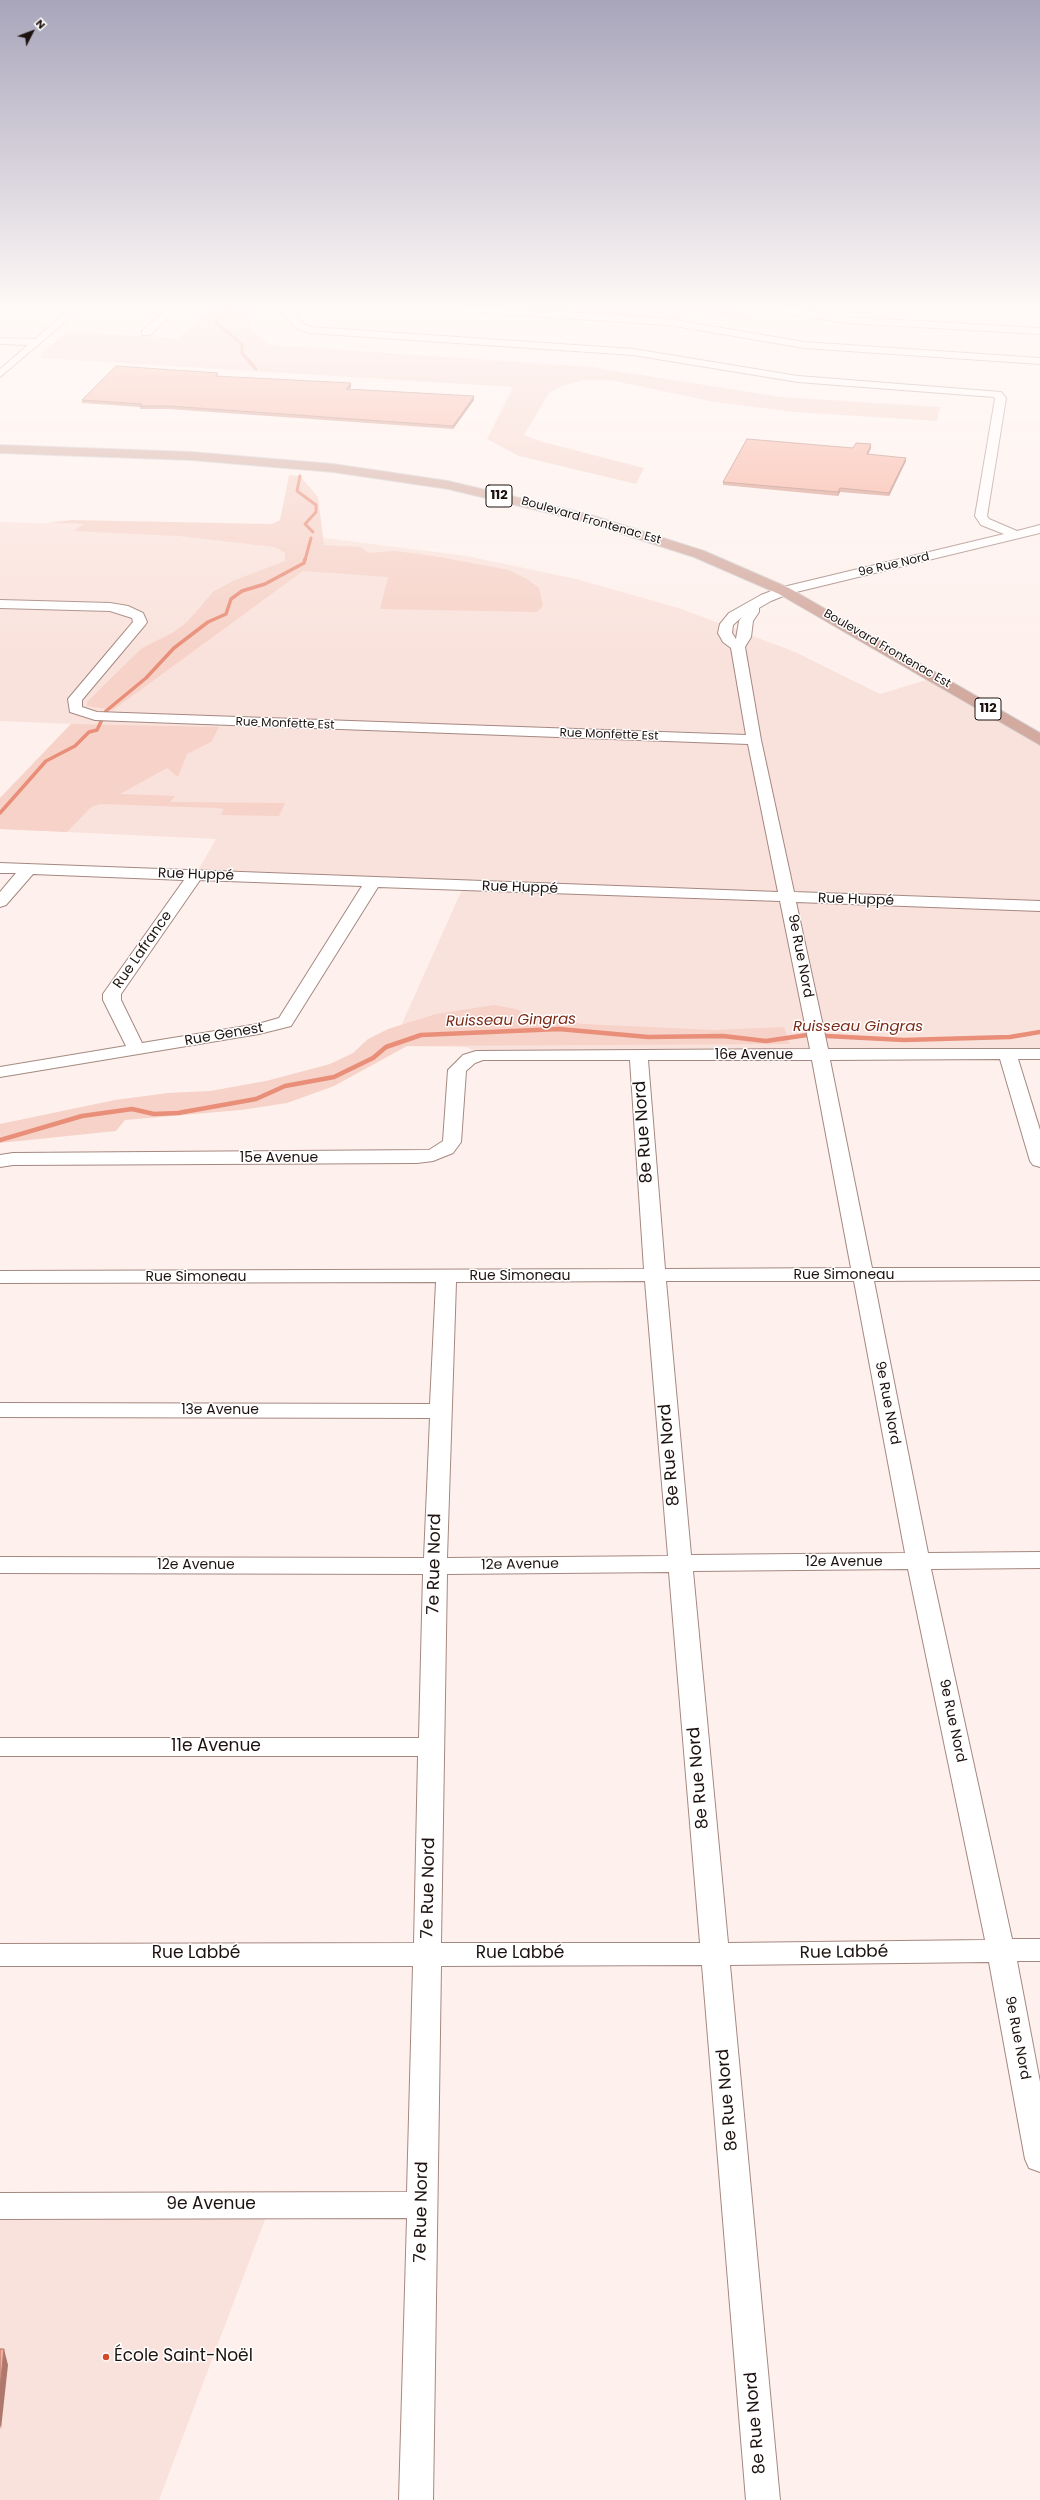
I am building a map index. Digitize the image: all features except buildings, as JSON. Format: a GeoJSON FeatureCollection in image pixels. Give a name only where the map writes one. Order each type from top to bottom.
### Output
{"type":"FeatureCollection","features":[{"type":"Feature","properties":{"kind":"main road","name":"Boulevard Frontenac Est"},"geometry":{"type":"LineString","coordinates":[[0,449],[238,459],[333,468],[422,481],[539,505],[627,529],[707,557],[784,591],[918,667],[1040,740]]}},
{"type":"Feature","properties":{"kind":"street"},"geometry":{"type":"LineString","coordinates":[[997,422],[981,516],[990,524],[1017,535]]}},
{"type":"Feature","properties":{"kind":"street","name":"9e Rue Nord"},"geometry":{"type":"LineString","coordinates":[[1040,529],[784,591],[766,598],[734,616],[727,624],[725,633],[728,639],[738,647],[754,740],[789,898],[918,1562],[1001,1951],[1040,2159]]}},
{"type":"Feature","properties":{"kind":"street","name":"Rue Monfette Est"},"geometry":{"type":"LineString","coordinates":[[0,604],[110,607],[123,609],[138,616],[140,622],[136,628],[75,699],[75,709],[95,716],[754,740]]}},
{"type":"Feature","properties":{"kind":"street"},"geometry":{"type":"LineString","coordinates":[[738,647],[744,637],[746,621],[752,612],[752,607]]}},
{"type":"Feature","properties":{"kind":"street","name":"Rue Huppé"},"geometry":{"type":"LineString","coordinates":[[0,868],[1040,906]]}},
{"type":"Feature","properties":{"kind":"street"},"geometry":{"type":"LineString","coordinates":[[0,902],[28,870]]}},
{"type":"Feature","properties":{"kind":"street","name":"Rue Lafrance"},"geometry":{"type":"LineString","coordinates":[[137,1050],[112,1000],[112,994],[196,874]]}},
{"type":"Feature","properties":{"kind":"street","name":"Rue Genest"},"geometry":{"type":"LineString","coordinates":[[0,1072],[259,1029],[285,1022],[291,1015],[373,882]]}},
{"type":"Feature","properties":{"kind":"street","name":"16e Avenue"},"geometry":{"type":"LineString","coordinates":[[469,1059],[482,1055],[639,1055],[817,1040],[1008,1055],[1040,1054]]}},
{"type":"Feature","properties":{"kind":"street","name":"8e Rue Nord"},"geometry":{"type":"LineString","coordinates":[[639,1055],[655,1275],[763,2500]]}},
{"type":"Feature","properties":{"kind":"street"},"geometry":{"type":"LineString","coordinates":[[1008,1055],[1040,1161]]}},
{"type":"Feature","properties":{"kind":"street","name":"15e Avenue"},"geometry":{"type":"LineString","coordinates":[[6,1160],[417,1157],[433,1155],[446,1149],[452,1142],[457,1070],[469,1059]]}},
{"type":"Feature","properties":{"kind":"street","name":"Rue Simoneau"},"geometry":{"type":"LineString","coordinates":[[0,1277],[446,1277],[1040,1274]]}},
{"type":"Feature","properties":{"kind":"street","name":"7e Rue Nord"},"geometry":{"type":"LineString","coordinates":[[416,2500],[435,1566],[446,1277]]}},
{"type":"Feature","properties":{"kind":"street","name":"13e Avenue"},"geometry":{"type":"LineString","coordinates":[[0,1410],[440,1411]]}},
{"type":"Feature","properties":{"kind":"street","name":"12e Avenue"},"geometry":{"type":"LineString","coordinates":[[0,1565],[435,1566],[1040,1560]]}},
{"type":"Feature","properties":{"kind":"street","name":"11e Avenue"},"geometry":{"type":"LineString","coordinates":[[0,1747],[431,1747]]}},
{"type":"Feature","properties":{"kind":"street","name":"Rue Labbé"},"geometry":{"type":"LineString","coordinates":[[0,1955],[428,1953],[715,1954],[1040,1950]]}},
{"type":"Feature","properties":{"kind":"street","name":"9e Avenue"},"geometry":{"type":"LineString","coordinates":[[0,2206],[422,2205]]}},
{"type":"Feature","properties":{"kind":"shaded area"},"geometry":{"type":"Polygon","coordinates":[[[496,422],[532,422],[524,435],[539,441],[644,468],[636,484],[519,456],[487,439],[496,422]]]}},
{"type":"Feature","properties":{"kind":"shaded area"},"geometry":{"type":"Polygon","coordinates":[[[289,475],[300,476],[318,497],[324,545],[361,547],[368,553],[395,551],[434,556],[509,570],[527,579],[539,588],[543,606],[537,612],[380,609],[388,577],[303,571],[113,710],[87,706],[87,702],[142,648],[174,632],[188,621],[214,591],[235,580],[285,561],[285,553],[274,547],[179,536],[73,531],[84,524],[47,523],[72,520],[272,524],[280,520],[289,475]]]}},
{"type":"Feature","properties":{"kind":"shaded area"},"geometry":{"type":"Polygon","coordinates":[[[0,522],[156,526],[301,535],[467,556],[576,579],[679,608],[795,652],[880,694],[936,677],[1040,740],[1040,1054],[482,1055],[466,1047],[392,1046],[464,885],[196,874],[216,839],[0,829],[0,798],[71,724],[0,721],[0,522]]]}},
{"type":"Feature","properties":{"kind":"shaded area"},"geometry":{"type":"Polygon","coordinates":[[[71,724],[219,727],[211,742],[187,754],[178,777],[167,768],[120,794],[175,796],[170,802],[285,803],[279,816],[221,815],[224,809],[216,808],[101,804],[91,807],[67,832],[0,829],[0,798],[71,724]]]}},
{"type":"Feature","properties":{"kind":"shaded area"},"geometry":{"type":"Polygon","coordinates":[[[494,1005],[516,1009],[532,1017],[584,1024],[714,1030],[784,1027],[790,1044],[407,1046],[334,1086],[287,1103],[241,1110],[125,1120],[116,1131],[0,1143],[0,1124],[115,1100],[168,1093],[210,1091],[266,1081],[330,1064],[353,1053],[368,1039],[388,1029],[436,1014],[494,1005]]]}},
{"type":"Feature","properties":{"kind":"shaded area","name":"École Saint-Noël"},"geometry":{"type":"Polygon","coordinates":[[[269,2209],[159,2500],[0,2500],[0,2215],[269,2209]]]}},
{"type":"Feature","properties":{"kind":"waterway"},"geometry":{"type":"LineString","coordinates":[[300,476],[297,491],[316,505],[316,512],[305,524],[313,532]]}},
{"type":"Feature","properties":{"kind":"waterway"},"geometry":{"type":"LineString","coordinates":[[305,560],[311,538]]}},
{"type":"Feature","properties":{"kind":"waterway"},"geometry":{"type":"LineString","coordinates":[[0,813],[46,761],[75,746],[89,732],[97,730],[106,711],[146,678],[174,648],[208,622],[226,614],[231,599],[242,591],[265,584],[304,563],[305,559]]}},
{"type":"Feature","properties":{"kind":"waterway","name":"Ruisseau Gingras"},"geometry":{"type":"LineString","coordinates":[[0,1140],[82,1116],[132,1109],[154,1114],[178,1113],[256,1099],[285,1086],[334,1077],[373,1058],[386,1047],[421,1035],[559,1029],[648,1037],[723,1036],[766,1041],[807,1035],[904,1040],[1010,1037],[1040,1032]]}},
{"type":"Feature","properties":{"kind":"place","name":"École Saint-Noël"},"geometry":{"type":"Point","coordinates":[106,2357]}}]}
